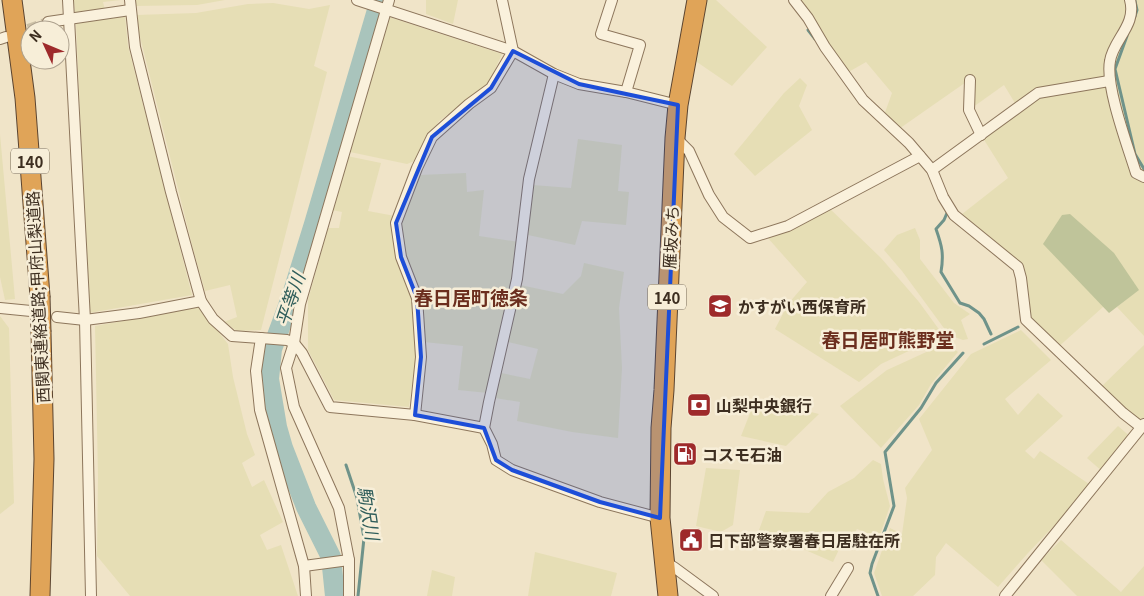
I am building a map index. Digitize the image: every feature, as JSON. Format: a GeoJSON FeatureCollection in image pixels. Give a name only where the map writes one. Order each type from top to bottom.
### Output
{"type":"FeatureCollection","features":[{"type":"Feature","properties":{"kind":"highway","name":"西関東連絡道路;甲府山梨道路"},"geometry":{"type":"LineString","coordinates":[[11,0],[7,34],[25,98],[36,304],[41,332],[44,459],[40,596]]}},
{"type":"Feature","properties":{"kind":"highway"},"geometry":{"type":"LineString","coordinates":[[22,0],[25,38],[25,98]]}},
{"type":"Feature","properties":{"kind":"highway","name":"雁坂みち"},"geometry":{"type":"LineString","coordinates":[[668,596],[660,518],[661,428],[675,138],[678,105],[697,0]]}},
{"type":"Feature","properties":{"kind":"street"},"geometry":{"type":"LineString","coordinates":[[68,0],[85,320],[91,596]]}},
{"type":"Feature","properties":{"kind":"street"},"geometry":{"type":"LineString","coordinates":[[357,0],[387,5],[513,51],[554,74],[579,84],[626,92],[678,105]]}},
{"type":"Feature","properties":{"kind":"street"},"geometry":{"type":"LineString","coordinates":[[415,415],[421,357],[417,298],[401,257],[396,223],[417,168],[432,137],[469,104],[491,88],[513,51],[502,0]]}},
{"type":"Feature","properties":{"kind":"street"},"geometry":{"type":"LineString","coordinates":[[612,0],[601,34],[640,45],[626,92]]}},
{"type":"Feature","properties":{"kind":"street"},"geometry":{"type":"LineString","coordinates":[[794,0],[863,100],[932,170],[943,197],[954,215],[1018,267],[1026,320],[1122,413],[1143,426],[1005,596]]}},
{"type":"Feature","properties":{"kind":"street"},"geometry":{"type":"LineString","coordinates":[[1130,0],[1132,7],[1129,23],[1110,60],[1109,81],[1136,173],[1144,177]]}},
{"type":"Feature","properties":{"kind":"street"},"geometry":{"type":"LineString","coordinates":[[59,20],[130,5],[137,56],[171,192],[201,301],[213,319],[232,336],[290,341],[302,353],[330,407],[415,415],[484,428]]}},
{"type":"Feature","properties":{"kind":"street"},"geometry":{"type":"LineString","coordinates":[[349,596],[349,560],[339,508],[294,407],[286,368],[290,341],[300,304],[387,5]]}},
{"type":"Feature","properties":{"kind":"street"},"geometry":{"type":"LineString","coordinates":[[554,74],[530,180],[517,279],[484,428],[492,444],[496,460],[512,470],[600,502],[660,518]]}},
{"type":"Feature","properties":{"kind":"street"},"geometry":{"type":"LineString","coordinates":[[970,80],[969,110],[981,135]]}},
{"type":"Feature","properties":{"kind":"street"},"geometry":{"type":"LineString","coordinates":[[932,170],[1038,93],[1109,81]]}},
{"type":"Feature","properties":{"kind":"street"},"geometry":{"type":"LineString","coordinates":[[675,138],[689,151],[709,195],[723,217],[750,238],[788,226],[920,156]]}},
{"type":"Feature","properties":{"kind":"street"},"geometry":{"type":"LineString","coordinates":[[57,317],[85,320],[139,313],[201,301]]}},
{"type":"Feature","properties":{"kind":"street"},"geometry":{"type":"LineString","coordinates":[[0,308],[36,304]]}},
{"type":"Feature","properties":{"kind":"street"},"geometry":{"type":"LineString","coordinates":[[261,338],[256,371],[260,410],[304,566],[306,596]]}},
{"type":"Feature","properties":{"kind":"street"},"geometry":{"type":"LineString","coordinates":[[304,566],[349,560]]}},
{"type":"Feature","properties":{"kind":"street"},"geometry":{"type":"LineString","coordinates":[[664,561],[713,596]]}},
{"type":"Feature","properties":{"kind":"street"},"geometry":{"type":"LineString","coordinates":[[830,596],[848,568]]}},
{"type":"Feature","properties":{"kind":"highlighted area"},"geometry":{"type":"Polygon","coordinates":[[[513,51],[579,84],[678,105],[660,518],[600,502],[512,470],[496,460],[484,428],[415,415],[421,357],[417,298],[401,257],[396,223],[432,137],[491,88],[513,51]]]}},
{"type":"Feature","properties":{"kind":"shaded area"},"geometry":{"type":"Polygon","coordinates":[[[74,0],[121,0],[103,2],[105,10],[75,13],[74,0]]]}},
{"type":"Feature","properties":{"kind":"shaded area"},"geometry":{"type":"Polygon","coordinates":[[[135,0],[225,0],[197,5],[135,6],[135,0]]]}},
{"type":"Feature","properties":{"kind":"shaded area"},"geometry":{"type":"Polygon","coordinates":[[[426,0],[458,0],[453,24],[426,14],[426,0]]]}},
{"type":"Feature","properties":{"kind":"shaded area"},"geometry":{"type":"Polygon","coordinates":[[[705,0],[716,0],[767,47],[732,86],[694,60],[705,0]]]}},
{"type":"Feature","properties":{"kind":"shaded area"},"geometry":{"type":"Polygon","coordinates":[[[794,0],[1144,0],[1144,336],[1117,307],[1139,289],[1103,307],[1056,349],[1026,320],[1018,267],[957,218],[1008,178],[981,135],[1018,108],[1004,85],[969,110],[969,80],[896,131],[883,118],[892,93],[866,62],[845,74],[794,0]]]}},
{"type":"Feature","properties":{"kind":"shaded area"},"geometry":{"type":"Polygon","coordinates":[[[273,3],[309,9],[330,5],[314,66],[327,72],[261,330],[237,331],[224,322],[237,317],[230,285],[205,291],[136,15],[196,13],[248,4],[273,3]]]}},
{"type":"Feature","properties":{"kind":"shaded area"},"geometry":{"type":"Polygon","coordinates":[[[125,16],[128,46],[192,295],[89,313],[76,23],[125,16]]]}},
{"type":"Feature","properties":{"kind":"shaded area"},"geometry":{"type":"Polygon","coordinates":[[[389,17],[502,54],[488,85],[439,121],[417,160],[407,164],[350,152],[389,17]]]}},
{"type":"Feature","properties":{"kind":"shaded area"},"geometry":{"type":"Polygon","coordinates":[[[800,78],[807,85],[799,106],[812,130],[755,176],[734,154],[784,93],[800,78]]]}},
{"type":"Feature","properties":{"kind":"shaded area"},"geometry":{"type":"Polygon","coordinates":[[[0,134],[15,299],[5,300],[0,277],[0,134]]]}},
{"type":"Feature","properties":{"kind":"shaded area"},"geometry":{"type":"Polygon","coordinates":[[[578,139],[622,145],[618,191],[629,192],[626,225],[582,221],[575,245],[528,235],[533,185],[571,188],[578,139]]]}},
{"type":"Feature","properties":{"kind":"shaded area"},"geometry":{"type":"Polygon","coordinates":[[[347,156],[381,163],[368,211],[395,216],[396,258],[412,298],[416,356],[409,407],[334,400],[308,350],[308,300],[328,228],[339,228],[342,212],[332,210],[347,156]]]}},
{"type":"Feature","properties":{"kind":"shaded area"},"geometry":{"type":"Polygon","coordinates":[[[466,173],[467,192],[484,190],[479,236],[519,242],[514,284],[488,393],[458,390],[463,346],[424,342],[419,288],[405,257],[401,230],[405,209],[420,175],[466,173]]]}},
{"type":"Feature","properties":{"kind":"shaded area"},"geometry":{"type":"Polygon","coordinates":[[[829,208],[881,258],[919,302],[943,335],[881,364],[859,382],[775,329],[788,304],[807,282],[767,237],[829,208]]]}},
{"type":"Feature","properties":{"kind":"shaded area"},"geometry":{"type":"Polygon","coordinates":[[[915,228],[920,240],[920,259],[954,303],[970,314],[961,320],[968,339],[963,340],[949,335],[902,271],[884,250],[897,235],[915,228]]]}},
{"type":"Feature","properties":{"kind":"shaded area"},"geometry":{"type":"Polygon","coordinates":[[[584,263],[624,272],[619,308],[622,368],[618,438],[572,432],[517,421],[520,402],[495,398],[501,373],[530,379],[538,349],[508,342],[520,285],[563,294],[581,276],[584,263]]]}},
{"type":"Feature","properties":{"kind":"shaded area"},"geometry":{"type":"Polygon","coordinates":[[[199,307],[228,344],[233,377],[247,434],[255,455],[242,463],[252,487],[264,480],[283,522],[260,535],[267,550],[281,545],[298,596],[130,596],[97,556],[98,477],[95,326],[199,307]]]}},
{"type":"Feature","properties":{"kind":"shaded area"},"geometry":{"type":"Polygon","coordinates":[[[0,316],[9,328],[14,503],[0,514],[0,316]]]}},
{"type":"Feature","properties":{"kind":"shaded area"},"geometry":{"type":"Polygon","coordinates":[[[1021,330],[1051,360],[1005,399],[1018,415],[1038,393],[1063,416],[1025,451],[1034,459],[1040,451],[1092,486],[998,587],[946,543],[936,557],[935,575],[913,596],[882,596],[874,573],[890,528],[902,534],[907,498],[905,488],[932,450],[919,419],[971,354],[1021,330]]]}},
{"type":"Feature","properties":{"kind":"shaded area"},"geometry":{"type":"Polygon","coordinates":[[[946,343],[958,352],[931,384],[919,405],[881,448],[840,406],[887,370],[946,343]]]}},
{"type":"Feature","properties":{"kind":"shaded area"},"geometry":{"type":"Polygon","coordinates":[[[1144,345],[1144,429],[1098,390],[1144,345]]]}},
{"type":"Feature","properties":{"kind":"shaded area"},"geometry":{"type":"Polygon","coordinates":[[[756,398],[819,414],[786,446],[741,436],[756,398]]]}},
{"type":"Feature","properties":{"kind":"shaded area"},"geometry":{"type":"Polygon","coordinates":[[[1118,426],[1133,439],[1103,472],[1087,458],[1118,426]]]}},
{"type":"Feature","properties":{"kind":"shaded area"},"geometry":{"type":"Polygon","coordinates":[[[873,460],[881,464],[890,506],[879,538],[857,529],[852,538],[845,537],[833,562],[759,530],[766,511],[809,513],[828,492],[854,478],[873,460]]]}},
{"type":"Feature","properties":{"kind":"shaded area"},"geometry":{"type":"Polygon","coordinates":[[[706,468],[740,470],[733,525],[721,532],[696,526],[706,468]]]}},
{"type":"Feature","properties":{"kind":"shaded area"},"geometry":{"type":"Polygon","coordinates":[[[1061,540],[1121,592],[1144,566],[1144,596],[1077,596],[1041,560],[1061,540]]]}},
{"type":"Feature","properties":{"kind":"shaded area"},"geometry":{"type":"Polygon","coordinates":[[[535,552],[617,573],[611,596],[528,596],[535,552]]]}},
{"type":"Feature","properties":{"kind":"shaded area"},"geometry":{"type":"Polygon","coordinates":[[[432,570],[455,577],[452,596],[427,596],[432,570]]]}},
{"type":"Feature","properties":{"kind":"green space"},"geometry":{"type":"Polygon","coordinates":[[[1070,214],[1114,253],[1139,290],[1109,313],[1043,244],[1062,215],[1070,214]]]}},
{"type":"Feature","properties":{"kind":"waterway","name":"平等川"},"geometry":{"type":"LineString","coordinates":[[335,596],[331,557],[306,507],[283,448],[277,427],[269,379],[272,349],[291,298],[314,224],[380,0]]}},
{"type":"Feature","properties":{"kind":"waterway"},"geometry":{"type":"LineString","coordinates":[[1135,1],[1137,10],[1135,16]]}},
{"type":"Feature","properties":{"kind":"waterway"},"geometry":{"type":"LineString","coordinates":[[808,30],[815,39]]}},
{"type":"Feature","properties":{"kind":"waterway"},"geometry":{"type":"LineString","coordinates":[[1127,36],[1115,69],[1135,154],[1144,169]]}},
{"type":"Feature","properties":{"kind":"waterway"},"geometry":{"type":"LineString","coordinates":[[947,213],[936,229],[942,250],[941,272],[960,303],[969,306],[979,313],[991,334]]}},
{"type":"Feature","properties":{"kind":"waterway"},"geometry":{"type":"LineString","coordinates":[[984,344],[1018,327]]}},
{"type":"Feature","properties":{"kind":"waterway"},"geometry":{"type":"LineString","coordinates":[[878,596],[870,573],[894,506],[885,452],[921,408],[936,383],[963,353]]}},
{"type":"Feature","properties":{"kind":"waterway","name":"駒沢川"},"geometry":{"type":"LineString","coordinates":[[346,465],[357,498],[364,538],[358,596]]}},
{"type":"Feature","properties":{"kind":"tunnel"},"geometry":{"type":"LineString","coordinates":[[14,34],[20,32]]}},
{"type":"Feature","properties":{"kind":"place","name":"かすがい西保育所"},"geometry":{"type":"Point","coordinates":[720,306]}},
{"type":"Feature","properties":{"kind":"place","name":"山梨中央銀行"},"geometry":{"type":"Point","coordinates":[699,405]}},
{"type":"Feature","properties":{"kind":"place","name":"コスモ石油"},"geometry":{"type":"Point","coordinates":[685,454]}},
{"type":"Feature","properties":{"kind":"place","name":"日下部警察署春日居駐在所"},"geometry":{"type":"Point","coordinates":[691,540]}},
{"type":"Feature","properties":{"kind":"district","name":"春日居町徳条"},"geometry":{"type":"Point","coordinates":[471,296]}},
{"type":"Feature","properties":{"kind":"district","name":"春日居町熊野堂"},"geometry":{"type":"Point","coordinates":[888,338]}}]}
